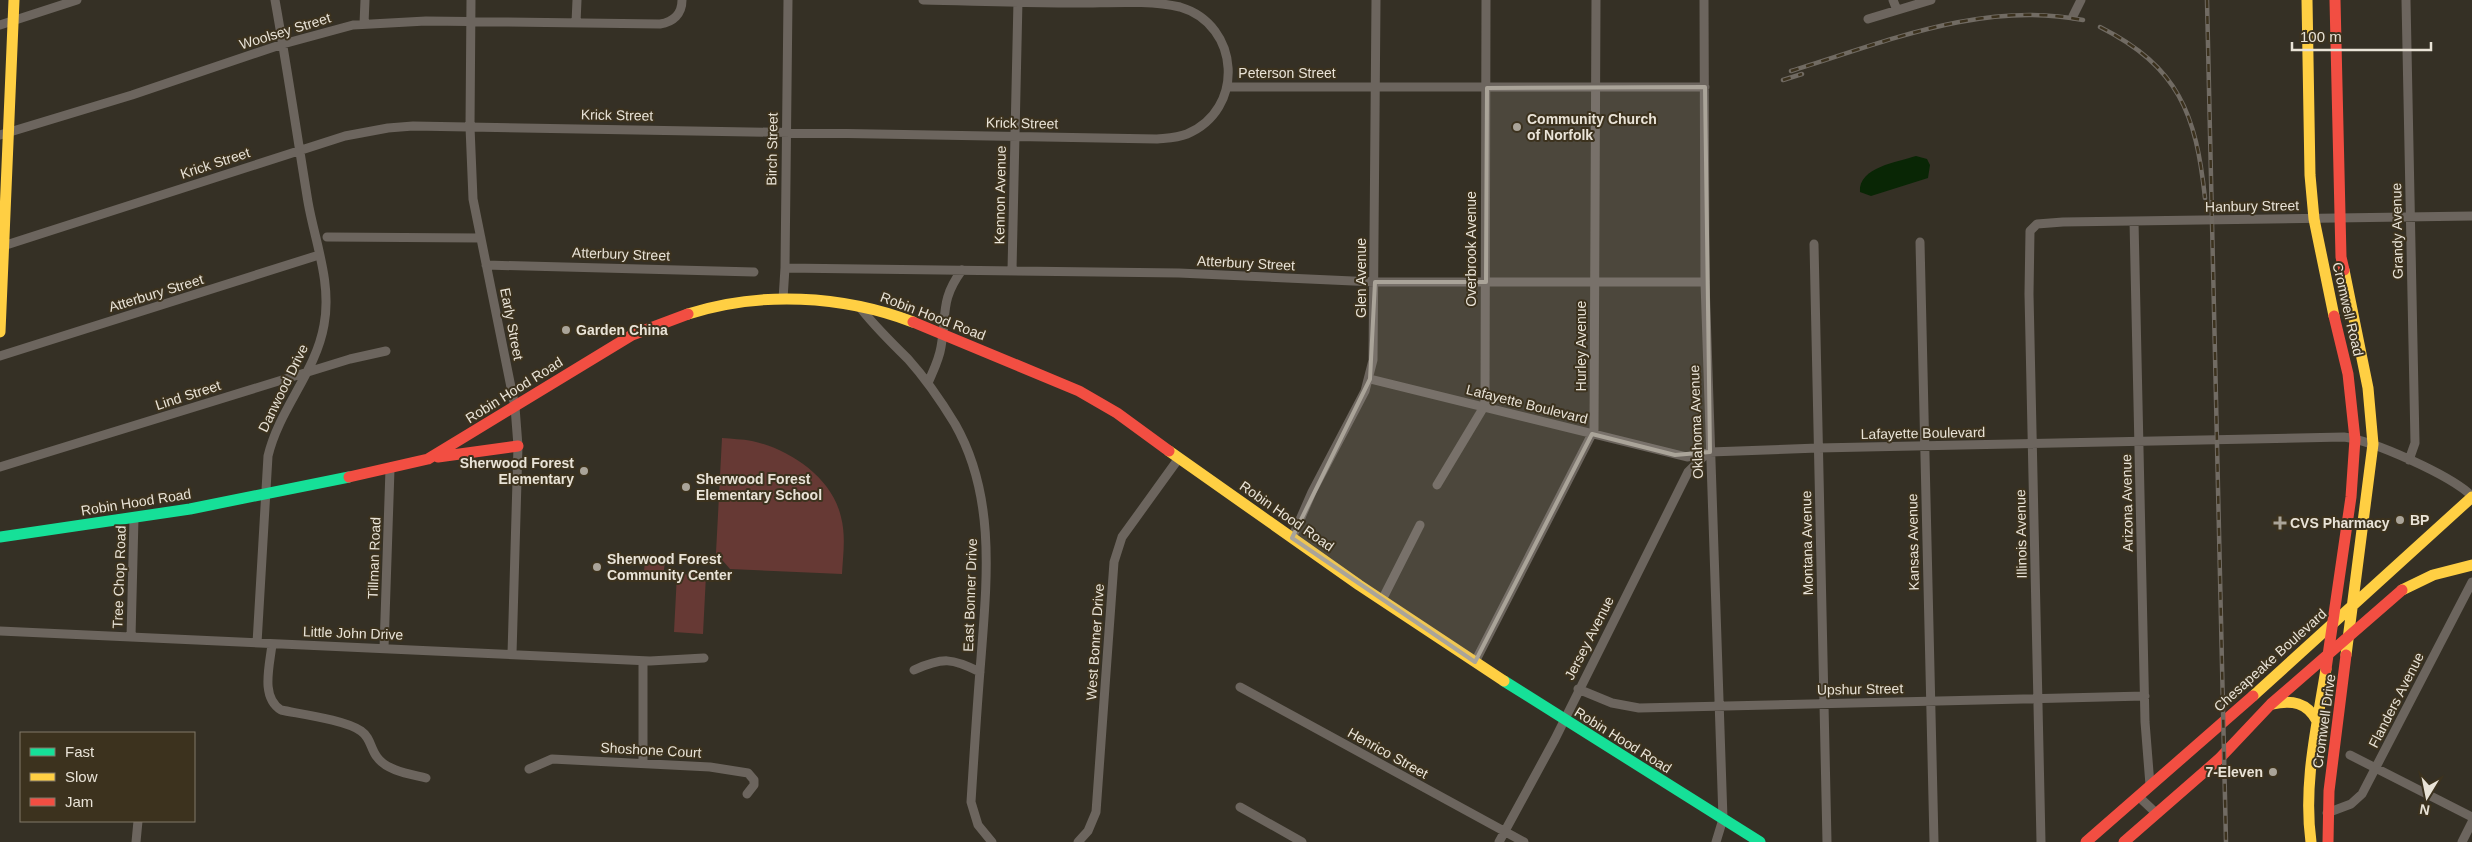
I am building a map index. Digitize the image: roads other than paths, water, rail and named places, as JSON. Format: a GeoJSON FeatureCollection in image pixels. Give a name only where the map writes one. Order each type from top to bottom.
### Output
{"type":"FeatureCollection","features":[{"type":"Feature","properties":{"kind":"street"},"geometry":{"type":"LineString","coordinates":[[0,332],[4,134],[14,0]]}},
{"type":"Feature","properties":{"kind":"street"},"geometry":{"type":"LineString","coordinates":[[0,25],[77,0]]}},
{"type":"Feature","properties":{"kind":"street","name":"Danwood Drive"},"geometry":{"type":"LineString","coordinates":[[257,643],[264,494],[272,441],[316,353],[325,324],[326,287],[275,0]]}},
{"type":"Feature","properties":{"kind":"street"},"geometry":{"type":"LineString","coordinates":[[364,24],[365,0]]}},
{"type":"Feature","properties":{"kind":"street","name":"Early Street"},"geometry":{"type":"LineString","coordinates":[[471,0],[471,173],[481,238],[515,407],[518,446],[512,654]]}},
{"type":"Feature","properties":{"kind":"street"},"geometry":{"type":"LineString","coordinates":[[576,23],[577,0]]}},
{"type":"Feature","properties":{"kind":"street","name":"Woolsey Street"},"geometry":{"type":"LineString","coordinates":[[4,134],[132,95],[283,44],[364,24],[426,21],[667,23],[679,14],[682,0]]}},
{"type":"Feature","properties":{"kind":"street","name":"Birch Street"},"geometry":{"type":"LineString","coordinates":[[783,299],[788,0]]}},
{"type":"Feature","properties":{"kind":"street","name":"Peterson Street"},"geometry":{"type":"LineString","coordinates":[[923,0],[1125,3],[1170,5],[1182,8],[1205,22],[1221,42],[1230,69],[1228,86],[1376,88],[1705,87]]}},
{"type":"Feature","properties":{"kind":"street","name":"Glen Avenue"},"geometry":{"type":"LineString","coordinates":[[1292,538],[1312,492],[1370,379],[1373,360],[1376,0]]}},
{"type":"Feature","properties":{"kind":"street","name":"Overbrook Avenue"},"geometry":{"type":"LineString","coordinates":[[1484,408],[1486,0]]}},
{"type":"Feature","properties":{"kind":"street","name":"Hurley Avenue"},"geometry":{"type":"LineString","coordinates":[[1475,662],[1538,535],[1592,434],[1595,418],[1596,0]]}},
{"type":"Feature","properties":{"kind":"street","name":"Oklahoma Avenue"},"geometry":{"type":"LineString","coordinates":[[1704,0],[1705,282],[1723,819],[1716,842]]}},
{"type":"Feature","properties":{"kind":"street"},"geometry":{"type":"LineString","coordinates":[[1893,0],[1897,10]]}},
{"type":"Feature","properties":{"kind":"street"},"geometry":{"type":"LineString","coordinates":[[1868,18],[1931,0]]}},
{"type":"Feature","properties":{"kind":"street"},"geometry":{"type":"LineString","coordinates":[[2073,16],[2081,0]]}},
{"type":"Feature","properties":{"kind":"street","name":"Cromwell Road"},"geometry":{"type":"LineString","coordinates":[[2307,0],[2310,175],[2314,219],[2324,275],[2348,374],[2355,438],[2351,497],[2332,624]]}},
{"type":"Feature","properties":{"kind":"street","name":"Cromwell Road"},"geometry":{"type":"LineString","coordinates":[[2334,0],[2339,218],[2343,273],[2368,388],[2373,444],[2353,604]]}},
{"type":"Feature","properties":{"kind":"street","name":"Grandy Avenue"},"geometry":{"type":"LineString","coordinates":[[2406,0],[2415,443],[2409,460]]}},
{"type":"Feature","properties":{"kind":"street","name":"Kennon Avenue"},"geometry":{"type":"LineString","coordinates":[[1012,270],[1018,1]]}},
{"type":"Feature","properties":{"kind":"street","name":"Krick Street"},"geometry":{"type":"LineString","coordinates":[[2,246],[345,136],[388,128],[470,127],[1174,138],[1185,135],[1202,125],[1222,100],[1228,86]]}},
{"type":"Feature","properties":{"kind":"street","name":"Hanbury Street"},"geometry":{"type":"LineString","coordinates":[[2032,227],[2037,224],[2063,222],[2212,222],[2472,216]]}},
{"type":"Feature","properties":{"kind":"street","name":"Arizona Avenue"},"geometry":{"type":"LineString","coordinates":[[2134,221],[2145,696],[2150,785]]}},
{"type":"Feature","properties":{"kind":"street","name":"Illinois Avenue"},"geometry":{"type":"LineString","coordinates":[[2032,227],[2028,236],[2041,842]]}},
{"type":"Feature","properties":{"kind":"street"},"geometry":{"type":"LineString","coordinates":[[327,237],[481,238]]}},
{"type":"Feature","properties":{"kind":"street","name":"Kansas Avenue"},"geometry":{"type":"LineString","coordinates":[[1920,242],[1934,842]]}},
{"type":"Feature","properties":{"kind":"street","name":"Montana Avenue"},"geometry":{"type":"LineString","coordinates":[[1814,244],[1827,842]]}},
{"type":"Feature","properties":{"kind":"street","name":"Atterbury Street"},"geometry":{"type":"LineString","coordinates":[[0,356],[319,255]]}},
{"type":"Feature","properties":{"kind":"street","name":"Atterbury Street"},"geometry":{"type":"LineString","coordinates":[[486,264],[754,272]]}},
{"type":"Feature","properties":{"kind":"street","name":"Atterbury Street"},"geometry":{"type":"LineString","coordinates":[[785,268],[1218,274],[1375,282],[1595,284],[1705,282]]}},
{"type":"Feature","properties":{"kind":"street"},"geometry":{"type":"LineString","coordinates":[[928,383],[938,361],[945,301],[954,281],[962,270]]}},
{"type":"Feature","properties":{"kind":"street","name":"Robin Hood Road"},"geometry":{"type":"LineString","coordinates":[[0,537],[134,518],[390,469],[428,458],[515,407],[606,350],[655,325],[726,304],[783,299],[859,306],[895,316],[942,334],[1091,397],[1292,538],[1475,662],[1563,720],[1760,842]]}},
{"type":"Feature","properties":{"kind":"street","name":"East Bonner Drive"},"geometry":{"type":"LineString","coordinates":[[859,306],[880,333],[928,383],[956,426],[970,462],[984,515],[988,565],[980,672]]}},
{"type":"Feature","properties":{"kind":"street","name":"Lind Street"},"geometry":{"type":"LineString","coordinates":[[0,468],[306,372],[386,351]]}},
{"type":"Feature","properties":{"kind":"street","name":"Lafayette Boulevard"},"geometry":{"type":"LineString","coordinates":[[1370,379],[1675,455],[1697,456],[1710,452],[1818,448],[2355,438],[2409,460],[2460,486],[2472,496]]}},
{"type":"Feature","properties":{"kind":"street"},"geometry":{"type":"LineString","coordinates":[[1437,485],[1484,408]]}},
{"type":"Feature","properties":{"kind":"street"},"geometry":{"type":"LineString","coordinates":[[428,458],[518,446]]}},
{"type":"Feature","properties":{"kind":"street","name":"Jersey Avenue"},"geometry":{"type":"LineString","coordinates":[[1498,842],[1556,739],[1578,689],[1688,472],[1701,457],[1710,452]]}},
{"type":"Feature","properties":{"kind":"street","name":"West Bonner Drive"},"geometry":{"type":"LineString","coordinates":[[1078,842],[1088,831],[1096,812],[1114,562],[1117,549],[1122,537],[1179,458]]}},
{"type":"Feature","properties":{"kind":"street","name":"Tillman Road"},"geometry":{"type":"LineString","coordinates":[[384,648],[390,469]]}},
{"type":"Feature","properties":{"kind":"street","name":"Chesapeake Boulevard"},"geometry":{"type":"LineString","coordinates":[[2086,842],[2223,722],[2472,496]]}},
{"type":"Feature","properties":{"kind":"street","name":"Tree Chop Road"},"geometry":{"type":"LineString","coordinates":[[130,637],[134,518]]}},
{"type":"Feature","properties":{"kind":"street"},"geometry":{"type":"LineString","coordinates":[[1382,600],[1420,525]]}},
{"type":"Feature","properties":{"kind":"street"},"geometry":{"type":"LineString","coordinates":[[2124,842],[2218,759],[2258,720],[2271,704],[2386,600],[2414,583],[2433,575],[2472,564]]}},
{"type":"Feature","properties":{"kind":"street","name":"Flanders Avenue"},"geometry":{"type":"LineString","coordinates":[[2327,813],[2356,800],[2362,794],[2472,582]]}},
{"type":"Feature","properties":{"kind":"street","name":"Cromwell Drive"},"geometry":{"type":"LineString","coordinates":[[2328,842],[2327,813],[2353,604]]}},
{"type":"Feature","properties":{"kind":"street","name":"Cromwell Drive"},"geometry":{"type":"LineString","coordinates":[[2311,842],[2307,812],[2308,788],[2332,624]]}},
{"type":"Feature","properties":{"kind":"street","name":"Little John Drive"},"geometry":{"type":"LineString","coordinates":[[0,631],[644,661],[704,658]]}},
{"type":"Feature","properties":{"kind":"street"},"geometry":{"type":"LineString","coordinates":[[272,644],[268,691],[276,706],[281,710],[356,728],[368,737],[377,757],[382,763],[389,767],[426,778]]}},
{"type":"Feature","properties":{"kind":"street"},"geometry":{"type":"LineString","coordinates":[[914,670],[930,663],[949,660],[959,661],[980,672],[971,802],[978,825],[992,842]]}},
{"type":"Feature","properties":{"kind":"street"},"geometry":{"type":"LineString","coordinates":[[643,763],[644,661]]}},
{"type":"Feature","properties":{"kind":"street","name":"Henrico Street"},"geometry":{"type":"LineString","coordinates":[[1240,687],[1524,842]]}},
{"type":"Feature","properties":{"kind":"street","name":"Upshur Street"},"geometry":{"type":"LineString","coordinates":[[1578,689],[1612,703],[1632,707],[2145,696]]}},
{"type":"Feature","properties":{"kind":"street"},"geometry":{"type":"LineString","coordinates":[[2271,704],[2290,701],[2302,703],[2309,707],[2317,721]]}},
{"type":"Feature","properties":{"kind":"street"},"geometry":{"type":"LineString","coordinates":[[2350,755],[2472,817]]}},
{"type":"Feature","properties":{"kind":"street","name":"Shoshone Court"},"geometry":{"type":"LineString","coordinates":[[529,769],[552,759],[710,767],[748,773],[754,780],[754,784],[747,794]]}},
{"type":"Feature","properties":{"kind":"street"},"geometry":{"type":"LineString","coordinates":[[2138,796],[2156,813]]}},
{"type":"Feature","properties":{"kind":"street"},"geometry":{"type":"LineString","coordinates":[[1240,807],[1302,842]]}},
{"type":"Feature","properties":{"kind":"street"},"geometry":{"type":"LineString","coordinates":[[136,842],[138,822]]}},
{"type":"Feature","properties":{"kind":"street"},"geometry":{"type":"LineString","coordinates":[[2462,842],[2472,822]]}},
{"type":"Feature","properties":{"kind":"railway"},"geometry":{"type":"LineString","coordinates":[[2207,0],[2226,842]]}},
{"type":"Feature","properties":{"kind":"railway"},"geometry":{"type":"LineString","coordinates":[[1791,71],[1899,37],[1935,27],[1972,20],[2009,15],[2046,15],[2083,20]]}},
{"type":"Feature","properties":{"kind":"railway"},"geometry":{"type":"LineString","coordinates":[[2100,27],[2127,42],[2148,59],[2166,77],[2179,96],[2189,118],[2196,141],[2205,198]]}},
{"type":"Feature","properties":{"kind":"railway"},"geometry":{"type":"LineString","coordinates":[[1783,80],[1802,74]]}},
{"type":"Feature","properties":{"kind":"place","name":"Community Church of Norfolk"},"geometry":{"type":"Point","coordinates":[1517,127]}},
{"type":"Feature","properties":{"kind":"place","name":"Garden China"},"geometry":{"type":"Point","coordinates":[566,330]}},
{"type":"Feature","properties":{"kind":"place","name":"Sherwood Forest Elementary"},"geometry":{"type":"Point","coordinates":[584,471]}},
{"type":"Feature","properties":{"kind":"place","name":"Sherwood Forest Elementary School"},"geometry":{"type":"Point","coordinates":[686,487]}},
{"type":"Feature","properties":{"kind":"place","name":"BP"},"geometry":{"type":"Point","coordinates":[2400,520]}},
{"type":"Feature","properties":{"kind":"place","name":"CVS Pharmacy"},"geometry":{"type":"Point","coordinates":[2280,523]}},
{"type":"Feature","properties":{"kind":"place","name":"Sherwood Forest Community Center"},"geometry":{"type":"Point","coordinates":[597,567]}},
{"type":"Feature","properties":{"kind":"place","name":"7-Eleven"},"geometry":{"type":"Point","coordinates":[2273,772]}}]}
